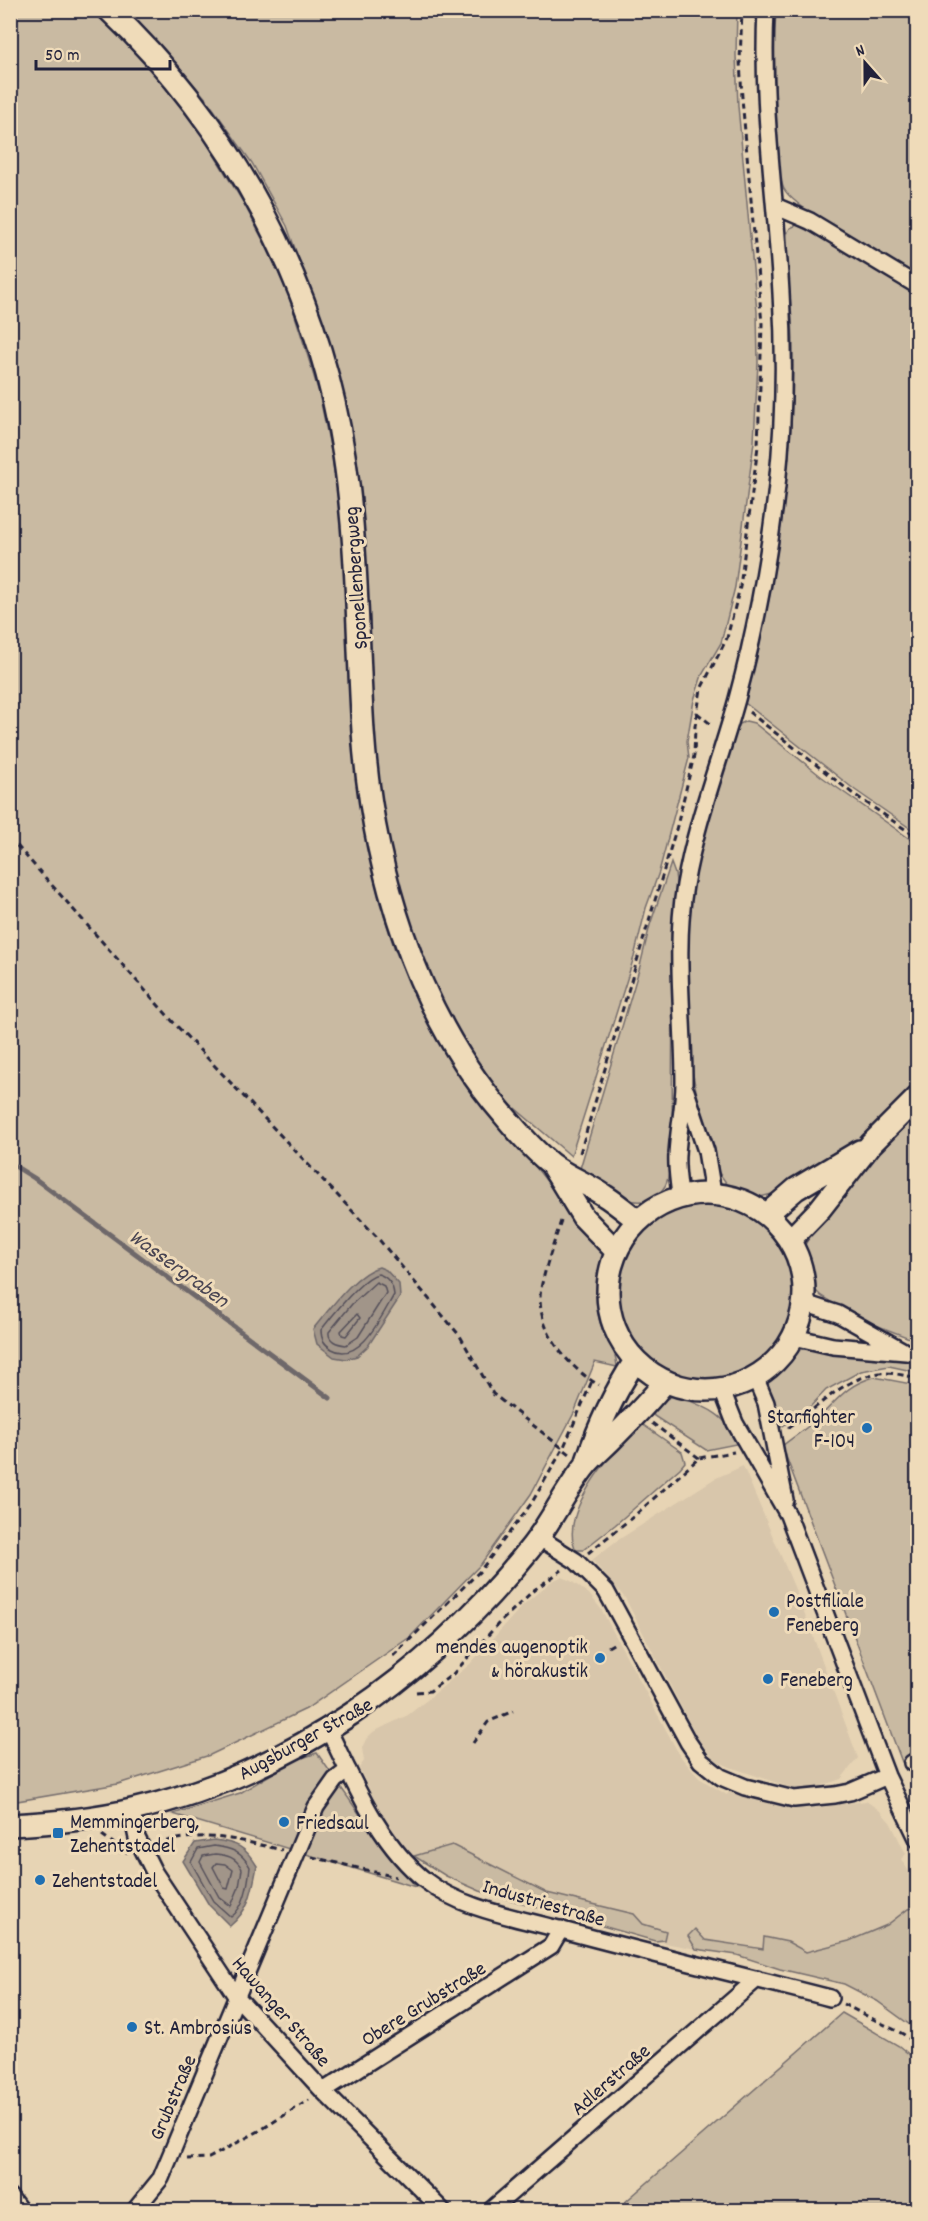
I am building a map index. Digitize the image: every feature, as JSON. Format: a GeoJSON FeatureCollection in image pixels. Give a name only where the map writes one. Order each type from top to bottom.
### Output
{"type":"FeatureCollection","features":[{"type":"Feature","properties":{"kind":"street","name":"Sponellenbergweg"},"geometry":{"type":"LineString","coordinates":[[109,10],[171,75],[233,160],[281,247],[305,302],[335,404],[344,454],[356,568],[363,734],[372,803],[393,905],[409,952],[444,1027],[483,1088],[503,1114],[550,1163],[583,1217],[616,1251]]}},
{"type":"Feature","properties":{"kind":"street"},"geometry":{"type":"LineString","coordinates":[[680,1197],[676,1158],[684,1085],[678,940],[681,916],[696,835],[736,702],[758,614],[777,485],[783,342],[775,206],[765,111],[766,10]]}},
{"type":"Feature","properties":{"kind":"street"},"geometry":{"type":"LineString","coordinates":[[775,206],[803,217],[918,286]]}},
{"type":"Feature","properties":{"kind":"street"},"geometry":{"type":"LineString","coordinates":[[684,1085],[706,1151],[713,1194]]}},
{"type":"Feature","properties":{"kind":"street"},"geometry":{"type":"LineString","coordinates":[[790,1240],[820,1209],[871,1144],[918,1097]]}},
{"type":"Feature","properties":{"kind":"street"},"geometry":{"type":"LineString","coordinates":[[767,1214],[796,1189],[871,1144]]}},
{"type":"Feature","properties":{"kind":"street","name":"Sponellenbergweg"},"geometry":{"type":"LineString","coordinates":[[550,1163],[603,1194],[638,1221]]}},
{"type":"Feature","properties":{"kind":"street"},"geometry":{"type":"LineString","coordinates":[[713,1194],[735,1197],[754,1205],[767,1214],[790,1240],[804,1278],[804,1303],[794,1337],[772,1365],[755,1377],[722,1390],[688,1389],[664,1383],[635,1361],[616,1334],[607,1296],[609,1270],[616,1251],[638,1221],[657,1206],[680,1197],[713,1194]]}},
{"type":"Feature","properties":{"kind":"street"},"geometry":{"type":"LineString","coordinates":[[804,1303],[838,1314],[911,1352]]}},
{"type":"Feature","properties":{"kind":"street"},"geometry":{"type":"LineString","coordinates":[[794,1337],[832,1346],[911,1352]]}},
{"type":"Feature","properties":{"kind":"street","name":"Augsburger Straße"},"geometry":{"type":"LineString","coordinates":[[586,1465],[598,1428],[617,1388],[635,1361]]}},
{"type":"Feature","properties":{"kind":"street"},"geometry":{"type":"LineString","coordinates":[[755,1377],[766,1403],[788,1515]]}},
{"type":"Feature","properties":{"kind":"street","name":"Augsburger Straße"},"geometry":{"type":"LineString","coordinates":[[10,1825],[131,1811],[228,1780],[281,1756],[328,1729],[384,1692],[461,1624],[518,1563],[586,1465],[645,1407],[664,1383]]}},
{"type":"Feature","properties":{"kind":"street"},"geometry":{"type":"LineString","coordinates":[[722,1390],[735,1423],[788,1515],[886,1776],[918,1840]]}},
{"type":"Feature","properties":{"kind":"street"},"geometry":{"type":"LineString","coordinates":[[538,1537],[576,1561],[606,1591],[688,1742],[701,1761],[721,1777],[746,1787],[794,1800],[850,1792],[886,1776]]}},
{"type":"Feature","properties":{"kind":"street","name":"Industriestraße"},"geometry":{"type":"LineString","coordinates":[[328,1729],[372,1814],[394,1849],[426,1881],[444,1893],[466,1902],[613,1944],[830,1998]]}},
{"type":"Feature","properties":{"kind":"street","name":"Grubstraße"},"geometry":{"type":"LineString","coordinates":[[135,2211],[161,2178],[316,1807],[335,1780],[348,1770]]}},
{"type":"Feature","properties":{"kind":"street","name":"Hawanger Straße"},"geometry":{"type":"LineString","coordinates":[[131,1811],[137,1838],[154,1872],[236,1996],[323,2091],[442,2211]]}},
{"type":"Feature","properties":{"kind":"street","name":"Obere Grubstraße"},"geometry":{"type":"LineString","coordinates":[[323,2091],[551,1946],[561,1929]]}},
{"type":"Feature","properties":{"kind":"street","name":"Adlerstraße"},"geometry":{"type":"LineString","coordinates":[[491,2211],[757,1979]]}},
{"type":"Feature","properties":{"kind":"street"},"geometry":{"type":"LineString","coordinates":[[10,2197],[20,2211]]}},
{"type":"Feature","properties":{"kind":"path"},"geometry":{"type":"LineString","coordinates":[[580,1153],[677,826],[694,756],[694,726],[701,689],[727,638],[740,587],[751,513],[758,446],[762,324],[742,98],[740,61],[742,10]]}},
{"type":"Feature","properties":{"kind":"path"},"geometry":{"type":"LineString","coordinates":[[736,702],[852,793],[918,838]]}},
{"type":"Feature","properties":{"kind":"path"},"geometry":{"type":"LineString","coordinates":[[10,838],[175,1024],[376,1236],[460,1336],[493,1394],[586,1465]]}},
{"type":"Feature","properties":{"kind":"path"},"geometry":{"type":"LineString","coordinates":[[561,1221],[541,1289],[542,1313],[559,1350],[575,1370],[606,1389]]}},
{"type":"Feature","properties":{"kind":"path"},"geometry":{"type":"LineString","coordinates":[[785,1430],[844,1386],[858,1379],[882,1373],[918,1378]]}},
{"type":"Feature","properties":{"kind":"path"},"geometry":{"type":"LineString","coordinates":[[391,1659],[480,1571],[531,1504],[563,1449],[592,1382]]}},
{"type":"Feature","properties":{"kind":"path"},"geometry":{"type":"LineString","coordinates":[[646,1419],[699,1458]]}},
{"type":"Feature","properties":{"kind":"path"},"geometry":{"type":"LineString","coordinates":[[586,1554],[634,1516],[699,1458],[742,1450]]}},
{"type":"Feature","properties":{"kind":"path"},"geometry":{"type":"LineString","coordinates":[[430,1691],[453,1674],[498,1624],[534,1590],[563,1569]]}},
{"type":"Feature","properties":{"kind":"path"},"geometry":{"type":"LineString","coordinates":[[473,1743],[488,1722],[513,1711]]}},
{"type":"Feature","properties":{"kind":"path"},"geometry":{"type":"LineString","coordinates":[[99,1833],[113,1843],[122,1854],[142,1848]]}},
{"type":"Feature","properties":{"kind":"path"},"geometry":{"type":"LineString","coordinates":[[830,1998],[886,2025],[918,2045]]}},
{"type":"Feature","properties":{"kind":"path"},"geometry":{"type":"LineString","coordinates":[[170,2157],[191,2160],[209,2158],[259,2131],[323,2091]]}},
{"type":"Feature","properties":{"kind":"shaded area"},"geometry":{"type":"Polygon","coordinates":[[[91,10],[158,78],[202,135],[243,202],[287,291],[319,393],[332,456],[342,528],[351,664],[353,741],[371,861],[380,903],[395,950],[426,1018],[470,1092],[527,1156],[603,1253],[597,1281],[597,1309],[602,1328],[615,1355],[617,1367],[595,1362],[574,1413],[531,1494],[481,1564],[410,1637],[306,1709],[210,1755],[118,1784],[11,1802],[10,11],[91,10]]]}},
{"type":"Feature","properties":{"kind":"shaded area"},"geometry":{"type":"Polygon","coordinates":[[[128,11],[737,11],[738,106],[757,312],[758,362],[754,442],[735,587],[721,643],[702,675],[694,700],[687,741],[689,758],[659,872],[571,1156],[496,1092],[464,1045],[438,999],[415,941],[399,891],[371,733],[365,548],[356,473],[309,288],[287,226],[252,163],[207,100],[128,11]]]}},
{"type":"Feature","properties":{"kind":"shaded area"},"geometry":{"type":"Polygon","coordinates":[[[776,11],[917,11],[917,278],[806,210],[784,189],[780,173],[776,110],[776,11]]]}},
{"type":"Feature","properties":{"kind":"shaded area"},"geometry":{"type":"Polygon","coordinates":[[[797,225],[830,242],[917,295],[917,833],[855,790],[745,703],[766,615],[787,476],[791,430],[793,339],[787,234],[790,228],[797,225]]]}},
{"type":"Feature","properties":{"kind":"shaded area"},"geometry":{"type":"Polygon","coordinates":[[[746,721],[754,723],[822,777],[917,844],[918,1083],[868,1132],[840,1155],[789,1187],[760,1197],[727,1184],[712,1157],[702,1122],[689,1054],[685,944],[690,897],[717,783],[735,730],[738,725],[746,721]]]}},
{"type":"Feature","properties":{"kind":"shaded area"},"geometry":{"type":"Polygon","coordinates":[[[671,863],[678,897],[673,944],[672,1158],[665,1186],[656,1196],[646,1201],[634,1201],[622,1198],[579,1172],[650,925],[671,863]]]}},
{"type":"Feature","properties":{"kind":"shaded area"},"geometry":{"type":"Polygon","coordinates":[[[917,1098],[917,1341],[855,1317],[821,1296],[813,1288],[811,1270],[803,1248],[820,1219],[917,1098]]]}},
{"type":"Feature","properties":{"kind":"shaded area"},"geometry":{"type":"Polygon","coordinates":[[[704,1201],[738,1208],[767,1228],[787,1257],[794,1291],[787,1325],[767,1354],[738,1374],[704,1381],[670,1374],[641,1354],[621,1325],[614,1291],[621,1257],[641,1228],[670,1208],[704,1201]]]}},
{"type":"Feature","properties":{"kind":"shaded area"},"geometry":{"type":"Polygon","coordinates":[[[809,1348],[917,1363],[917,1372],[889,1366],[861,1371],[826,1390],[811,1406],[776,1431],[766,1378],[797,1350],[809,1348]]]}},
{"type":"Feature","properties":{"kind":"shaded area"},"geometry":{"type":"Polygon","coordinates":[[[874,1377],[917,1385],[918,1754],[902,1762],[782,1446],[813,1423],[848,1389],[874,1377]]]}},
{"type":"Feature","properties":{"kind":"shaded area"},"geometry":{"type":"Polygon","coordinates":[[[674,1395],[703,1407],[721,1418],[733,1433],[736,1444],[706,1450],[654,1416],[651,1407],[674,1395]]]}},
{"type":"Feature","properties":{"kind":"shaded area"},"geometry":{"type":"Polygon","coordinates":[[[639,1422],[682,1452],[685,1462],[615,1525],[583,1550],[576,1550],[572,1535],[574,1518],[581,1500],[616,1448],[639,1422]]]}},
{"type":"Feature","properties":{"kind":"shaded area"},"geometry":{"type":"Polygon","coordinates":[[[743,1466],[800,1601],[858,1758],[841,1779],[815,1788],[798,1790],[715,1760],[699,1741],[625,1598],[592,1560],[615,1542],[714,1479],[743,1466]]]}},
{"type":"Feature","properties":{"kind":"shaded area"},"geometry":{"type":"Polygon","coordinates":[[[561,1577],[589,1594],[601,1609],[680,1756],[699,1778],[727,1795],[731,1788],[806,1809],[866,1801],[890,1822],[906,1854],[901,1859],[917,1884],[917,1907],[908,1910],[887,1925],[849,1941],[806,1952],[788,1942],[764,1938],[763,1949],[704,1940],[695,1930],[688,1936],[696,1949],[655,1941],[664,1940],[666,1931],[643,1924],[634,1914],[547,1893],[452,1845],[414,1856],[379,1809],[359,1768],[364,1761],[362,1748],[366,1739],[373,1732],[408,1715],[427,1700],[470,1664],[523,1605],[552,1581],[561,1577]]]}},
{"type":"Feature","properties":{"kind":"shaded area"},"geometry":{"type":"Polygon","coordinates":[[[317,1753],[374,1835],[416,1887],[173,1814],[240,1793],[293,1761],[317,1753]]]}},
{"type":"Feature","properties":{"kind":"shaded area"},"geometry":{"type":"Polygon","coordinates":[[[452,1845],[547,1893],[634,1914],[643,1924],[666,1931],[664,1940],[655,1941],[480,1891],[446,1876],[414,1856],[452,1845]]]}},
{"type":"Feature","properties":{"kind":"shaded area"},"geometry":{"type":"Polygon","coordinates":[[[917,1907],[917,2030],[877,2001],[844,1984],[780,1969],[737,1955],[696,1949],[688,1936],[695,1929],[705,1940],[763,1949],[764,1937],[788,1942],[806,1952],[849,1941],[887,1925],[908,1909],[917,1907]]]}},
{"type":"Feature","properties":{"kind":"shaded area"},"geometry":{"type":"Polygon","coordinates":[[[842,2013],[899,2046],[917,2061],[917,2210],[616,2210],[842,2013]]]}},
{"type":"Feature","properties":{"kind":"water"},"geometry":{"type":"Polygon","coordinates":[[[379,1267],[386,1270],[399,1284],[400,1297],[368,1346],[357,1356],[346,1359],[334,1357],[317,1344],[313,1329],[352,1284],[379,1267]]]}},
{"type":"Feature","properties":{"kind":"water"},"geometry":{"type":"Polygon","coordinates":[[[214,1840],[240,1847],[257,1866],[252,1891],[246,1906],[230,1926],[209,1905],[183,1861],[195,1843],[214,1840]]]}},
{"type":"Feature","properties":{"kind":"waterway","name":"Wassergraben"},"geometry":{"type":"LineString","coordinates":[[10,1163],[34,1178],[330,1398]]}},
{"type":"Feature","properties":{"kind":"place","name":"Starfighter F-104"},"geometry":{"type":"Point","coordinates":[867,1428]}},
{"type":"Feature","properties":{"kind":"place","name":"Postfiliale Feneberg"},"geometry":{"type":"Point","coordinates":[774,1612]}},
{"type":"Feature","properties":{"kind":"place","name":"mendes augenoptik & hörakustik"},"geometry":{"type":"Point","coordinates":[600,1658]}},
{"type":"Feature","properties":{"kind":"place","name":"Feneberg"},"geometry":{"type":"Point","coordinates":[768,1679]}},
{"type":"Feature","properties":{"kind":"place","name":"Friedsaul"},"geometry":{"type":"Point","coordinates":[284,1822]}},
{"type":"Feature","properties":{"kind":"place","name":"Memmingerberg, Zehentstadel"},"geometry":{"type":"Point","coordinates":[58,1833]}},
{"type":"Feature","properties":{"kind":"place","name":"Zehentstadel"},"geometry":{"type":"Point","coordinates":[40,1880]}},
{"type":"Feature","properties":{"kind":"place","name":"St. Ambrosius"},"geometry":{"type":"Point","coordinates":[132,2027]}}]}
